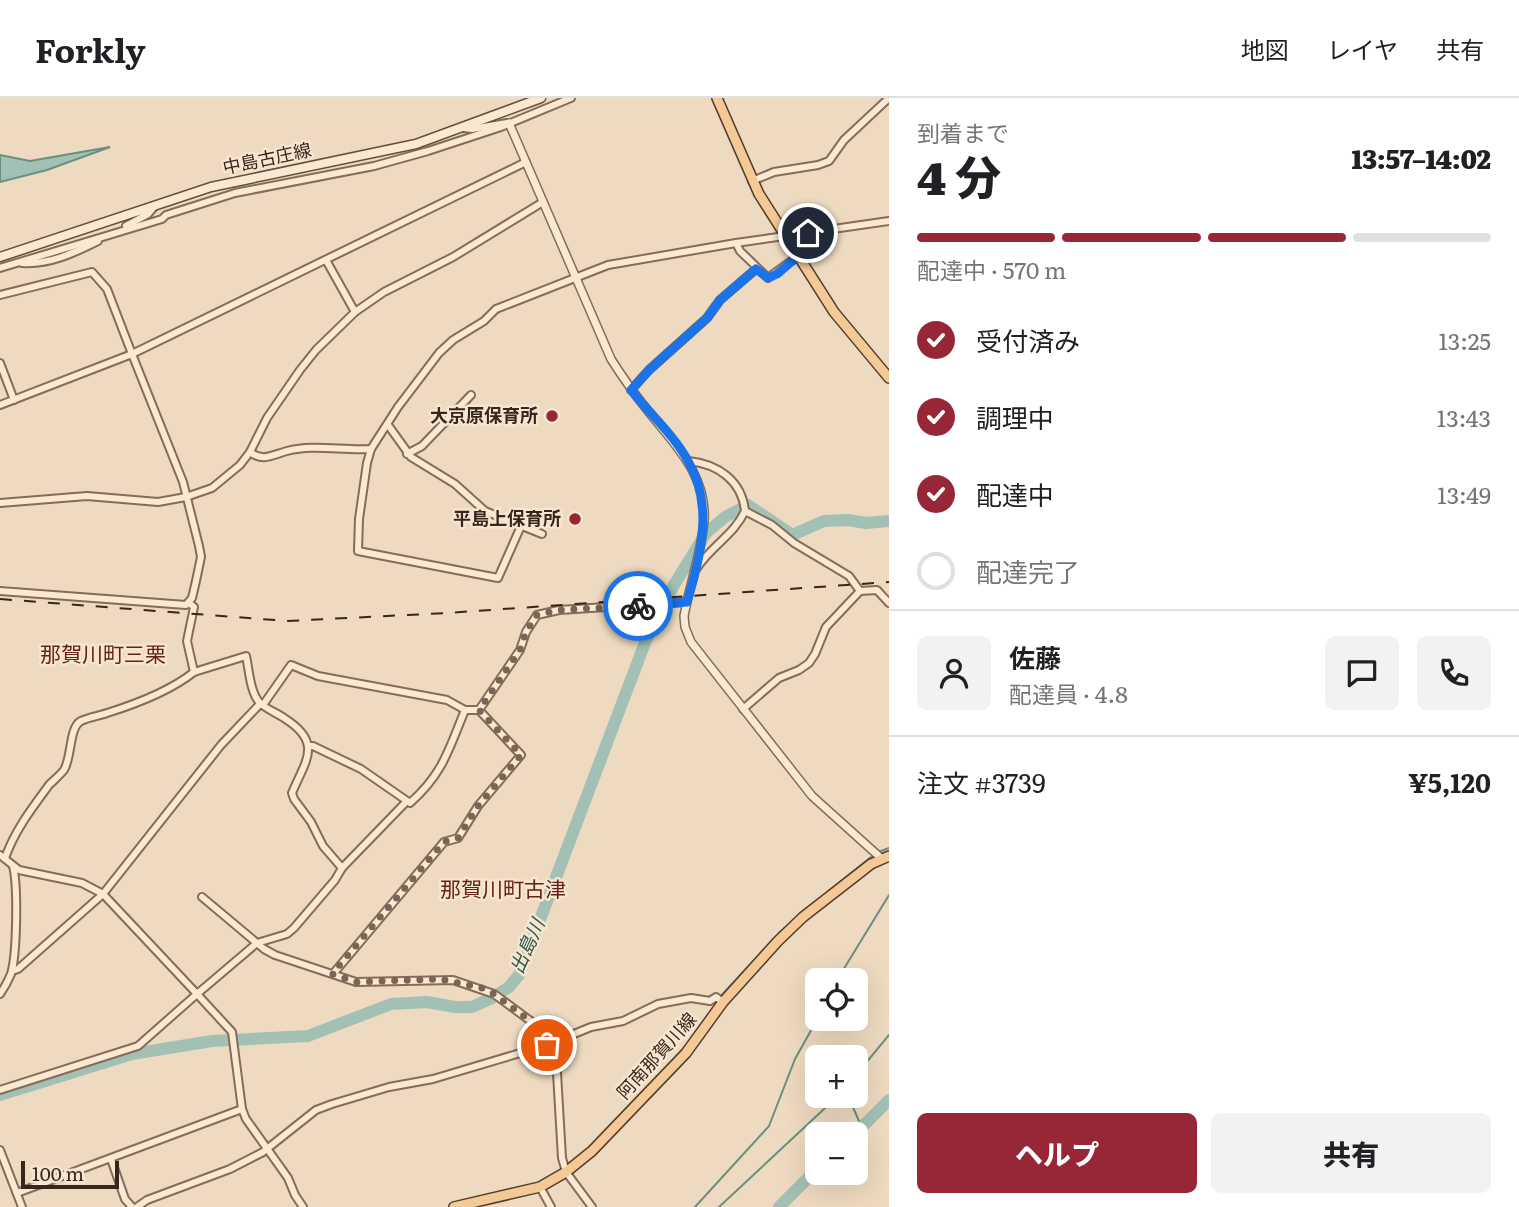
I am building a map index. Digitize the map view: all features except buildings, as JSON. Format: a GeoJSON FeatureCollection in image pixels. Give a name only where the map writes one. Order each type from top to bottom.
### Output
{"type":"FeatureCollection","features":[{"type":"Feature","properties":{"kind":"main road","name":"中島古庄線"},"geometry":{"type":"LineString","coordinates":[[0,257],[211,187],[416,145],[541,98]]}},
{"type":"Feature","properties":{"kind":"main road"},"geometry":{"type":"LineString","coordinates":[[717,98],[752,181],[798,256],[834,312],[889,378]]}},
{"type":"Feature","properties":{"kind":"main road","name":"阿南那賀川線"},"geometry":{"type":"LineString","coordinates":[[454,1207],[540,1187],[566,1172],[592,1151],[686,1053],[721,1000],[803,917],[871,864],[886,857]]}},
{"type":"Feature","properties":{"kind":"street"},"geometry":{"type":"LineString","coordinates":[[0,268],[235,193],[374,166],[428,151],[501,127],[570,98]]}},
{"type":"Feature","properties":{"kind":"street"},"geometry":{"type":"LineString","coordinates":[[752,181],[774,172],[829,161],[844,140],[889,99]]}},
{"type":"Feature","properties":{"kind":"street"},"geometry":{"type":"LineString","coordinates":[[463,128],[509,123]]}},
{"type":"Feature","properties":{"kind":"street"},"geometry":{"type":"LineString","coordinates":[[509,123],[611,359],[631,390],[689,461],[703,499],[704,519],[684,616],[691,642],[821,807],[886,857]]}},
{"type":"Feature","properties":{"kind":"street"},"geometry":{"type":"LineString","coordinates":[[0,405],[132,354],[526,162]]}},
{"type":"Feature","properties":{"kind":"street"},"geometry":{"type":"LineString","coordinates":[[0,503],[87,496],[158,502],[186,497],[212,488],[240,465],[250,452],[267,418],[300,370],[316,350],[355,312],[384,292],[453,257],[543,202]]}},
{"type":"Feature","properties":{"kind":"street"},"geometry":{"type":"LineString","coordinates":[[116,232],[148,214],[155,206]]}},
{"type":"Feature","properties":{"kind":"street"},"geometry":{"type":"LineString","coordinates":[[521,526],[498,578],[358,551],[366,463],[371,449],[419,379],[453,340],[484,321],[496,309],[608,265],[889,221]]}},
{"type":"Feature","properties":{"kind":"street"},"geometry":{"type":"LineString","coordinates":[[736,243],[756,269],[768,278],[798,256]]}},
{"type":"Feature","properties":{"kind":"street"},"geometry":{"type":"LineString","coordinates":[[326,260],[355,312]]}},
{"type":"Feature","properties":{"kind":"street"},"geometry":{"type":"LineString","coordinates":[[631,390],[649,370],[707,318],[720,300],[756,269]]}},
{"type":"Feature","properties":{"kind":"street"},"geometry":{"type":"LineString","coordinates":[[0,295],[92,272],[107,289],[183,482],[201,557],[189,603]]}},
{"type":"Feature","properties":{"kind":"street"},"geometry":{"type":"LineString","coordinates":[[0,363],[14,400]]}},
{"type":"Feature","properties":{"kind":"street"},"geometry":{"type":"LineString","coordinates":[[407,454],[422,446],[471,395]]}},
{"type":"Feature","properties":{"kind":"street"},"geometry":{"type":"LineString","coordinates":[[388,425],[407,454],[455,484],[485,511],[542,534]]}},
{"type":"Feature","properties":{"kind":"street"},"geometry":{"type":"LineString","coordinates":[[250,452],[265,458],[301,449],[371,449]]}},
{"type":"Feature","properties":{"kind":"street"},"geometry":{"type":"LineString","coordinates":[[689,461],[711,466],[732,480],[740,490],[746,511],[738,526],[711,549],[695,570]]}},
{"type":"Feature","properties":{"kind":"street"},"geometry":{"type":"LineString","coordinates":[[746,511],[849,576],[860,591]]}},
{"type":"Feature","properties":{"kind":"street"},"geometry":{"type":"LineString","coordinates":[[743,709],[779,678],[809,663],[826,627],[860,591],[877,590],[889,603]]}},
{"type":"Feature","properties":{"kind":"street"},"geometry":{"type":"LineString","coordinates":[[0,591],[180,606],[189,603]]}},
{"type":"Feature","properties":{"kind":"street"},"geometry":{"type":"LineString","coordinates":[[479,710],[520,650],[526,632],[537,615],[559,610],[687,602]]}},
{"type":"Feature","properties":{"kind":"street"},"geometry":{"type":"LineString","coordinates":[[189,603],[194,607],[187,641],[194,672]]}},
{"type":"Feature","properties":{"kind":"street"},"geometry":{"type":"LineString","coordinates":[[303,1207],[288,1178],[252,1129],[243,1109],[229,1028],[103,894],[82,883],[29,873],[13,866],[3,856],[12,837],[54,779],[63,771],[72,744],[74,727],[78,723],[166,689],[194,672],[246,656],[251,681],[262,705],[295,726],[308,746],[308,759],[292,793],[293,799],[312,822],[323,846],[342,868]]}},
{"type":"Feature","properties":{"kind":"street"},"geometry":{"type":"LineString","coordinates":[[12,971],[18,969],[103,894],[221,745],[262,705],[291,665],[318,676],[447,700],[465,710],[479,710],[521,755],[478,806],[458,838],[444,842],[332,974]]}},
{"type":"Feature","properties":{"kind":"street"},"geometry":{"type":"LineString","coordinates":[[308,746],[361,769],[410,803],[438,775],[465,710]]}},
{"type":"Feature","properties":{"kind":"street"},"geometry":{"type":"LineString","coordinates":[[0,1090],[138,1045],[257,943],[287,934],[294,928],[342,868],[406,802]]}},
{"type":"Feature","properties":{"kind":"street"},"geometry":{"type":"LineString","coordinates":[[0,994],[12,971],[16,882],[13,866]]}},
{"type":"Feature","properties":{"kind":"street"},"geometry":{"type":"LineString","coordinates":[[202,897],[275,955],[356,982],[453,981],[496,996],[532,1022],[548,1046],[558,1073],[562,1158],[566,1172],[592,1207]]}},
{"type":"Feature","properties":{"kind":"street"},"geometry":{"type":"LineString","coordinates":[[111,1158],[127,1203],[134,1207],[269,1151],[316,1110],[332,1104],[548,1046],[590,1027],[623,1021],[658,1004],[691,998],[721,1000]]}},
{"type":"Feature","properties":{"kind":"street"},"geometry":{"type":"LineString","coordinates":[[16,1193],[243,1109]]}},
{"type":"Feature","properties":{"kind":"street"},"geometry":{"type":"LineString","coordinates":[[1,1154],[22,1207]]}},
{"type":"Feature","properties":{"kind":"street"},"geometry":{"type":"LineString","coordinates":[[540,1187],[551,1207]]}},
{"type":"Feature","properties":{"kind":"shaded area"},"geometry":{"type":"Polygon","coordinates":[[[110,147],[47,170],[0,182],[0,155],[30,161],[110,147]]]}},
{"type":"Feature","properties":{"kind":"waterway","name":"出島川"},"geometry":{"type":"LineString","coordinates":[[0,1095],[132,1054],[212,1041],[308,1036],[391,1004],[427,1002],[472,1007],[492,998],[509,987],[519,975],[646,640],[674,585],[706,533],[725,517],[748,505],[792,535],[824,521],[889,521]]}},
{"type":"Feature","properties":{"kind":"waterway"},"geometry":{"type":"LineString","coordinates":[[881,851],[889,848]]}},
{"type":"Feature","properties":{"kind":"waterway"},"geometry":{"type":"LineString","coordinates":[[826,893],[871,857]]}},
{"type":"Feature","properties":{"kind":"waterway"},"geometry":{"type":"LineString","coordinates":[[844,968],[889,895]]}},
{"type":"Feature","properties":{"kind":"waterway"},"geometry":{"type":"LineString","coordinates":[[719,998],[780,932],[817,900]]}},
{"type":"Feature","properties":{"kind":"waterway"},"geometry":{"type":"LineString","coordinates":[[695,1207],[769,1126],[795,1059],[811,1031]]}},
{"type":"Feature","properties":{"kind":"waterway"},"geometry":{"type":"LineString","coordinates":[[868,1060],[889,1035]]}},
{"type":"Feature","properties":{"kind":"waterway"},"geometry":{"type":"LineString","coordinates":[[867,1122],[889,1100]]}},
{"type":"Feature","properties":{"kind":"waterway"},"geometry":{"type":"LineString","coordinates":[[719,1207],[825,1108]]}},
{"type":"Feature","properties":{"kind":"waterway"},"geometry":{"type":"LineString","coordinates":[[853,1108],[859,1122]]}},
{"type":"Feature","properties":{"kind":"waterway"},"geometry":{"type":"LineString","coordinates":[[240,1168],[266,1155],[287,1137]]}},
{"type":"Feature","properties":{"kind":"waterway"},"geometry":{"type":"LineString","coordinates":[[184,1189],[225,1174]]}},
{"type":"Feature","properties":{"kind":"waterway"},"geometry":{"type":"LineString","coordinates":[[779,1207],[805,1181]]}},
{"type":"Feature","properties":{"kind":"railway"},"geometry":{"type":"LineString","coordinates":[[0,599],[287,621],[447,613],[889,582]]}},
{"type":"Feature","properties":{"kind":"way so far"},"geometry":{"type":"LineString","coordinates":[[547,1045],[532,1022],[482,988],[440,979],[356,982],[332,974],[444,842],[458,838],[478,806],[521,755],[479,710],[520,650],[526,632],[537,615],[559,610],[638,606]]}},
{"type":"Feature","properties":{"kind":"place","name":"大京原保育所"},"geometry":{"type":"Point","coordinates":[552,416]}},
{"type":"Feature","properties":{"kind":"place","name":"平島上保育所"},"geometry":{"type":"Point","coordinates":[575,519]}},
{"type":"Feature","properties":{"kind":"district","name":"那賀川町三栗"},"geometry":{"type":"Point","coordinates":[103,655]}},
{"type":"Feature","properties":{"kind":"district","name":"那賀川町古津"},"geometry":{"type":"Point","coordinates":[503,890]}},
{"type":"Feature","properties":{"kind":"route"},"geometry":{"type":"LineString","coordinates":[[638,606],[687,602],[699,554],[704,519],[703,499],[689,461],[631,390],[649,370],[707,318],[720,300],[756,269],[768,278],[798,256],[786,236],[808,233]]}}]}
